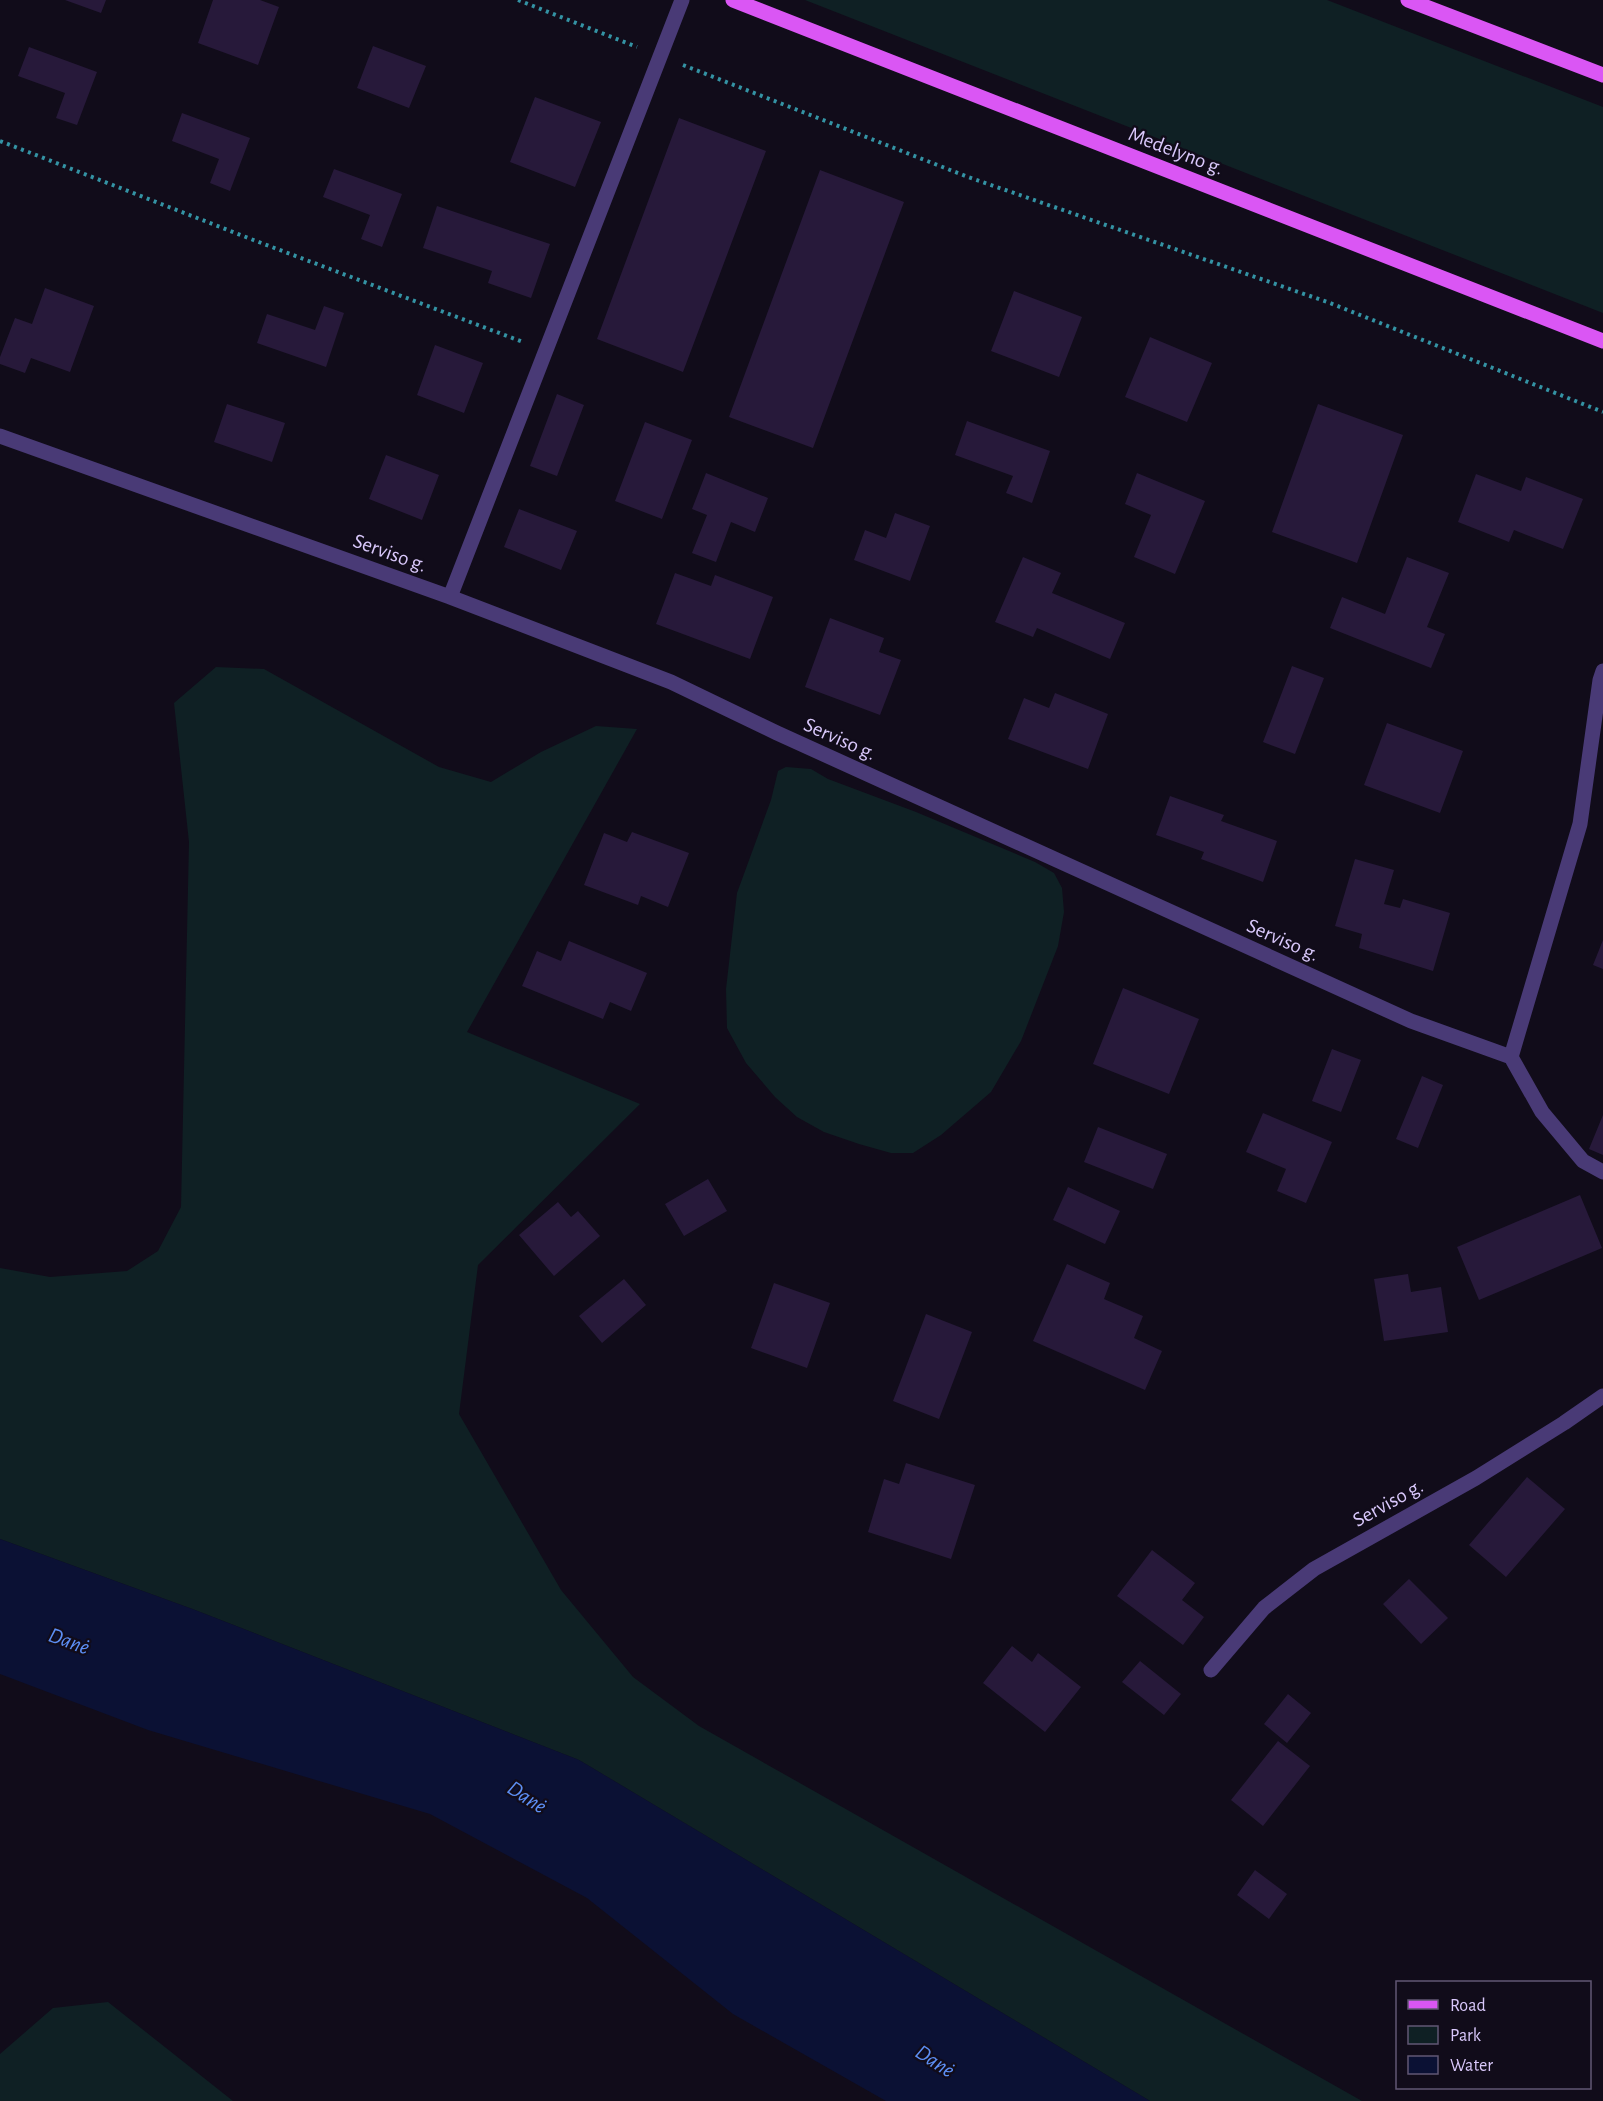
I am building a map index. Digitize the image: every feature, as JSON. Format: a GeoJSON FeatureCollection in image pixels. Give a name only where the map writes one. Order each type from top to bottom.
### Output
{"type":"FeatureCollection","features":[{"type":"Feature","properties":{"kind":"main road","name":"Medelyno g."},"geometry":{"type":"LineString","coordinates":[[733,0],[1603,341]]}},
{"type":"Feature","properties":{"kind":"main road"},"geometry":{"type":"LineString","coordinates":[[1408,0],[1603,75]]}},
{"type":"Feature","properties":{"kind":"street"},"geometry":{"type":"LineString","coordinates":[[450,597],[682,0]]}},
{"type":"Feature","properties":{"kind":"street","name":"Serviso g."},"geometry":{"type":"LineString","coordinates":[[0,436],[450,597],[671,682],[777,733],[1411,1021],[1511,1057]]}},
{"type":"Feature","properties":{"kind":"street"},"geometry":{"type":"LineString","coordinates":[[1603,671],[1580,824],[1511,1057],[1542,1112],[1583,1161],[1603,1172]]}},
{"type":"Feature","properties":{"kind":"street","name":"Serviso g."},"geometry":{"type":"LineString","coordinates":[[1211,1670],[1264,1608],[1314,1569],[1476,1478],[1603,1396]]}},
{"type":"Feature","properties":{"kind":"path"},"geometry":{"type":"LineString","coordinates":[[518,0],[968,177],[1330,303],[1603,412]]}},
{"type":"Feature","properties":{"kind":"path"},"geometry":{"type":"LineString","coordinates":[[0,141],[546,351]]}},
{"type":"Feature","properties":{"kind":"green space"},"geometry":{"type":"Polygon","coordinates":[[[805,0],[1327,0],[1603,107],[1603,313],[805,0]]]}},
{"type":"Feature","properties":{"kind":"green space"},"geometry":{"type":"Polygon","coordinates":[[[216,667],[264,669],[439,767],[491,782],[541,752],[596,726],[637,729],[467,1032],[640,1104],[478,1265],[459,1414],[561,1590],[633,1677],[699,1726],[1362,2101],[1150,2101],[579,1760],[195,1610],[0,1539],[0,1268],[50,1277],[127,1271],[158,1251],[181,1207],[189,842],[174,703],[216,667]]]}},
{"type":"Feature","properties":{"kind":"green space"},"geometry":{"type":"Polygon","coordinates":[[[786,767],[811,769],[828,779],[916,812],[1035,862],[1054,873],[1062,888],[1064,912],[1058,946],[1021,1041],[991,1092],[941,1135],[913,1153],[891,1153],[859,1144],[824,1132],[797,1117],[775,1097],[746,1063],[727,1028],[726,989],[737,893],[771,800],[778,771],[786,767]]]}},
{"type":"Feature","properties":{"kind":"green space"},"geometry":{"type":"Polygon","coordinates":[[[108,2002],[233,2101],[0,2101],[0,2054],[53,2008],[108,2002]]]}},
{"type":"Feature","properties":{"kind":"water","name":"Danė"},"geometry":{"type":"Polygon","coordinates":[[[0,1539],[195,1610],[579,1760],[1150,2101],[886,2101],[733,2014],[587,1898],[430,1814],[148,1730],[0,1674],[0,1539]]]}},
{"type":"Feature","properties":{"kind":"building"},"geometry":{"type":"Polygon","coordinates":[[[65,0],[106,0],[101,13],[65,0]]]}},
{"type":"Feature","properties":{"kind":"building"},"geometry":{"type":"Polygon","coordinates":[[[213,0],[260,0],[279,7],[258,65],[198,43],[213,0]]]}},
{"type":"Feature","properties":{"kind":"building"},"geometry":{"type":"Polygon","coordinates":[[[373,46],[426,66],[409,108],[357,88],[373,46]]]}},
{"type":"Feature","properties":{"kind":"building"},"geometry":{"type":"Polygon","coordinates":[[[29,47],[97,72],[77,125],[56,118],[65,93],[18,76],[29,47]]]}},
{"type":"Feature","properties":{"kind":"building"},"geometry":{"type":"Polygon","coordinates":[[[535,97],[601,122],[575,187],[510,162],[535,97]]]}},
{"type":"Feature","properties":{"kind":"building"},"geometry":{"type":"Polygon","coordinates":[[[182,113],[250,138],[230,191],[210,183],[219,159],[172,141],[182,113]]]}},
{"type":"Feature","properties":{"kind":"building"},"geometry":{"type":"Polygon","coordinates":[[[679,118],[766,151],[683,372],[597,339],[679,118]]]}},
{"type":"Feature","properties":{"kind":"building"},"geometry":{"type":"Polygon","coordinates":[[[334,169],[402,194],[382,247],[361,239],[370,215],[323,197],[334,169]]]}},
{"type":"Feature","properties":{"kind":"building"},"geometry":{"type":"Polygon","coordinates":[[[820,170],[904,202],[813,448],[729,417],[820,170]]]}},
{"type":"Feature","properties":{"kind":"building"},"geometry":{"type":"Polygon","coordinates":[[[437,206],[550,244],[531,298],[488,283],[492,271],[423,248],[437,206]]]}},
{"type":"Feature","properties":{"kind":"building"},"geometry":{"type":"Polygon","coordinates":[[[45,288],[94,306],[70,372],[31,358],[25,373],[0,364],[0,357],[15,318],[32,324],[45,288]]]}},
{"type":"Feature","properties":{"kind":"building"},"geometry":{"type":"Polygon","coordinates":[[[1014,291],[1082,317],[1059,377],[991,351],[1014,291]]]}},
{"type":"Feature","properties":{"kind":"building"},"geometry":{"type":"Polygon","coordinates":[[[324,306],[344,313],[326,367],[257,343],[267,314],[315,330],[324,306]]]}},
{"type":"Feature","properties":{"kind":"building"},"geometry":{"type":"Polygon","coordinates":[[[1150,337],[1212,363],[1187,422],[1125,397],[1150,337]]]}},
{"type":"Feature","properties":{"kind":"building"},"geometry":{"type":"Polygon","coordinates":[[[435,345],[483,363],[464,413],[417,395],[435,345]]]}},
{"type":"Feature","properties":{"kind":"building"},"geometry":{"type":"Polygon","coordinates":[[[557,394],[584,405],[557,476],[530,466],[557,394]]]}},
{"type":"Feature","properties":{"kind":"building"},"geometry":{"type":"Polygon","coordinates":[[[227,404],[285,423],[272,462],[214,442],[227,404]]]}},
{"type":"Feature","properties":{"kind":"building"},"geometry":{"type":"Polygon","coordinates":[[[1318,404],[1403,435],[1357,563],[1272,532],[1318,404]]]}},
{"type":"Feature","properties":{"kind":"building"},"geometry":{"type":"Polygon","coordinates":[[[967,421],[1050,451],[1032,503],[1006,493],[1013,476],[955,455],[967,421]]]}},
{"type":"Feature","properties":{"kind":"building"},"geometry":{"type":"Polygon","coordinates":[[[645,422],[692,440],[662,519],[615,501],[645,422]]]}},
{"type":"Feature","properties":{"kind":"building"},"geometry":{"type":"Polygon","coordinates":[[[386,455],[439,475],[422,520],[369,499],[386,455]]]}},
{"type":"Feature","properties":{"kind":"building"},"geometry":{"type":"Polygon","coordinates":[[[706,473],[768,498],[755,532],[731,522],[716,562],[692,553],[707,515],[692,509],[706,473]]]}},
{"type":"Feature","properties":{"kind":"building"},"geometry":{"type":"Polygon","coordinates":[[[1137,473],[1205,501],[1175,574],[1134,557],[1151,515],[1125,504],[1137,473]]]}},
{"type":"Feature","properties":{"kind":"building"},"geometry":{"type":"Polygon","coordinates":[[[1476,474],[1521,491],[1526,477],[1583,499],[1563,549],[1514,530],[1509,542],[1458,522],[1476,474]]]}},
{"type":"Feature","properties":{"kind":"building"},"geometry":{"type":"Polygon","coordinates":[[[519,509],[577,531],[561,570],[504,547],[519,509]]]}},
{"type":"Feature","properties":{"kind":"building"},"geometry":{"type":"Polygon","coordinates":[[[895,513],[930,526],[910,581],[854,560],[865,530],[886,538],[895,513]]]}},
{"type":"Feature","properties":{"kind":"building"},"geometry":{"type":"Polygon","coordinates":[[[1023,557],[1061,573],[1052,593],[1125,623],[1110,659],[1037,628],[1033,637],[995,622],[1023,557]]]}},
{"type":"Feature","properties":{"kind":"building"},"geometry":{"type":"Polygon","coordinates":[[[1407,557],[1449,573],[1427,627],[1445,634],[1431,668],[1330,628],[1342,597],[1385,614],[1407,557]]]}},
{"type":"Feature","properties":{"kind":"building"},"geometry":{"type":"Polygon","coordinates":[[[675,573],[711,586],[715,575],[773,597],[750,659],[656,624],[675,573]]]}},
{"type":"Feature","properties":{"kind":"building"},"geometry":{"type":"Polygon","coordinates":[[[830,618],[884,638],[879,652],[901,660],[880,715],[805,687],[830,618]]]}},
{"type":"Feature","properties":{"kind":"building"},"geometry":{"type":"Polygon","coordinates":[[[1292,666],[1324,678],[1295,754],[1263,742],[1292,666]]]}},
{"type":"Feature","properties":{"kind":"building"},"geometry":{"type":"Polygon","coordinates":[[[1055,693],[1108,714],[1088,769],[1008,739],[1024,698],[1049,708],[1055,693]]]}},
{"type":"Feature","properties":{"kind":"building"},"geometry":{"type":"Polygon","coordinates":[[[1387,723],[1463,751],[1440,813],[1364,785],[1387,723]]]}},
{"type":"Feature","properties":{"kind":"building"},"geometry":{"type":"Polygon","coordinates":[[[1170,796],[1224,815],[1221,821],[1277,841],[1263,882],[1201,859],[1204,852],[1156,835],[1170,796]]]}},
{"type":"Feature","properties":{"kind":"building"},"geometry":{"type":"Polygon","coordinates":[[[632,832],[689,853],[668,907],[641,896],[638,905],[584,885],[604,833],[627,842],[632,832]]]}},
{"type":"Feature","properties":{"kind":"building"},"geometry":{"type":"Polygon","coordinates":[[[1355,859],[1394,870],[1384,904],[1400,908],[1403,899],[1450,913],[1433,971],[1359,948],[1362,934],[1335,926],[1355,859]]]}},
{"type":"Feature","properties":{"kind":"building"},"geometry":{"type":"Polygon","coordinates":[[[1603,940],[1603,969],[1593,965],[1603,940]]]}},
{"type":"Feature","properties":{"kind":"building"},"geometry":{"type":"Polygon","coordinates":[[[569,941],[647,973],[631,1011],[610,1002],[603,1019],[522,986],[537,951],[561,961],[569,941]]]}},
{"type":"Feature","properties":{"kind":"building"},"geometry":{"type":"Polygon","coordinates":[[[1123,988],[1199,1019],[1169,1094],[1093,1064],[1123,988]]]}},
{"type":"Feature","properties":{"kind":"building"},"geometry":{"type":"Polygon","coordinates":[[[1332,1049],[1361,1060],[1341,1112],[1312,1101],[1332,1049]]]}},
{"type":"Feature","properties":{"kind":"building"},"geometry":{"type":"Polygon","coordinates":[[[1422,1076],[1443,1085],[1418,1148],[1396,1139],[1422,1076]]]}},
{"type":"Feature","properties":{"kind":"building"},"geometry":{"type":"Polygon","coordinates":[[[1263,1113],[1332,1142],[1306,1203],[1277,1191],[1286,1169],[1246,1152],[1263,1113]]]}},
{"type":"Feature","properties":{"kind":"building"},"geometry":{"type":"Polygon","coordinates":[[[1603,1115],[1603,1155],[1589,1149],[1603,1115]]]}},
{"type":"Feature","properties":{"kind":"building"},"geometry":{"type":"Polygon","coordinates":[[[1098,1127],[1167,1154],[1153,1189],[1084,1162],[1098,1127]]]}},
{"type":"Feature","properties":{"kind":"building"},"geometry":{"type":"Polygon","coordinates":[[[708,1179],[727,1211],[684,1236],[665,1204],[708,1179]]]}},
{"type":"Feature","properties":{"kind":"building"},"geometry":{"type":"Polygon","coordinates":[[[1068,1187],[1120,1211],[1105,1244],[1053,1220],[1068,1187]]]}},
{"type":"Feature","properties":{"kind":"building"},"geometry":{"type":"Polygon","coordinates":[[[1580,1195],[1602,1248],[1479,1300],[1457,1247],[1580,1195]]]}},
{"type":"Feature","properties":{"kind":"building"},"geometry":{"type":"Polygon","coordinates":[[[558,1202],[571,1217],[578,1211],[600,1236],[554,1276],[519,1235],[558,1202]]]}},
{"type":"Feature","properties":{"kind":"building"},"geometry":{"type":"Polygon","coordinates":[[[1067,1264],[1110,1283],[1104,1299],[1143,1316],[1134,1338],[1162,1351],[1145,1390],[1033,1341],[1067,1264]]]}},
{"type":"Feature","properties":{"kind":"building"},"geometry":{"type":"Polygon","coordinates":[[[1408,1274],[1411,1292],[1441,1287],[1448,1332],[1384,1341],[1374,1279],[1408,1274]]]}},
{"type":"Feature","properties":{"kind":"building"},"geometry":{"type":"Polygon","coordinates":[[[624,1279],[646,1305],[602,1343],[579,1316],[624,1279]]]}},
{"type":"Feature","properties":{"kind":"building"},"geometry":{"type":"Polygon","coordinates":[[[774,1283],[830,1303],[807,1368],[751,1348],[774,1283]]]}},
{"type":"Feature","properties":{"kind":"building"},"geometry":{"type":"Polygon","coordinates":[[[926,1314],[972,1332],[939,1419],[893,1401],[926,1314]]]}},
{"type":"Feature","properties":{"kind":"building"},"geometry":{"type":"Polygon","coordinates":[[[906,1463],[975,1485],[951,1559],[868,1532],[884,1479],[899,1484],[906,1463]]]}},
{"type":"Feature","properties":{"kind":"building"},"geometry":{"type":"Polygon","coordinates":[[[1527,1477],[1565,1509],[1506,1577],[1469,1545],[1527,1477]]]}},
{"type":"Feature","properties":{"kind":"building"},"geometry":{"type":"Polygon","coordinates":[[[1152,1550],[1195,1583],[1182,1600],[1204,1617],[1183,1645],[1117,1596],[1152,1550]]]}},
{"type":"Feature","properties":{"kind":"building"},"geometry":{"type":"Polygon","coordinates":[[[1409,1579],[1448,1618],[1421,1644],[1383,1604],[1409,1579]]]}},
{"type":"Feature","properties":{"kind":"building"},"geometry":{"type":"Polygon","coordinates":[[[1012,1646],[1032,1662],[1038,1653],[1081,1687],[1045,1732],[983,1683],[1012,1646]]]}},
{"type":"Feature","properties":{"kind":"building"},"geometry":{"type":"Polygon","coordinates":[[[1140,1661],[1181,1694],[1164,1715],[1122,1682],[1140,1661]]]}},
{"type":"Feature","properties":{"kind":"building"},"geometry":{"type":"Polygon","coordinates":[[[1288,1694],[1311,1713],[1287,1743],[1264,1724],[1288,1694]]]}},
{"type":"Feature","properties":{"kind":"building"},"geometry":{"type":"Polygon","coordinates":[[[1278,1741],[1310,1766],[1263,1826],[1231,1800],[1278,1741]]]}},
{"type":"Feature","properties":{"kind":"building"},"geometry":{"type":"Polygon","coordinates":[[[1255,1870],[1287,1894],[1269,1919],[1237,1895],[1255,1870]]]}}]}
